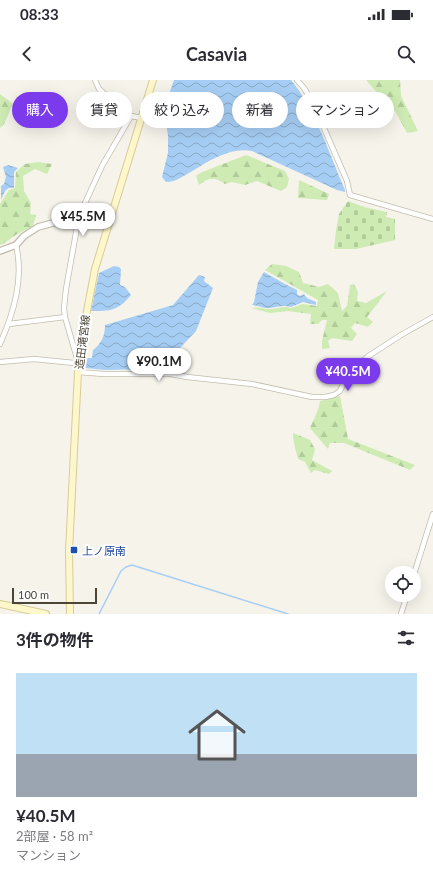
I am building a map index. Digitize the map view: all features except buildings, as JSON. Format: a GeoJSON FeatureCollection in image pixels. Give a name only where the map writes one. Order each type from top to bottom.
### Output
{"type":"FeatureCollection","features":[{"type":"Feature","properties":{"kind":"main road","name":"造田滝宮線"},"geometry":{"type":"LineString","coordinates":[[150,92],[153,80]]}},
{"type":"Feature","properties":{"kind":"main road","name":"造田滝宮線"},"geometry":{"type":"LineString","coordinates":[[70,614],[69,550],[78,368],[82,337],[95,269],[140,124]]}},
{"type":"Feature","properties":{"kind":"main road"},"geometry":{"type":"LineString","coordinates":[[0,604],[46,614]]}},
{"type":"Feature","properties":{"kind":"street"},"geometry":{"type":"LineString","coordinates":[[95,80],[103,92]]}},
{"type":"Feature","properties":{"kind":"street"},"geometry":{"type":"LineString","coordinates":[[297,80],[313,103],[347,182],[350,194],[433,219]]}},
{"type":"Feature","properties":{"kind":"street"},"geometry":{"type":"LineString","coordinates":[[78,368],[64,308],[79,216],[102,166],[124,128]]}},
{"type":"Feature","properties":{"kind":"street"},"geometry":{"type":"LineString","coordinates":[[0,251],[16,244],[24,236],[38,227],[79,216]]}},
{"type":"Feature","properties":{"kind":"street"},"geometry":{"type":"LineString","coordinates":[[0,344],[9,324],[18,285],[20,268],[16,244]]}},
{"type":"Feature","properties":{"kind":"street"},"geometry":{"type":"LineString","coordinates":[[9,324],[65,317]]}},
{"type":"Feature","properties":{"kind":"street"},"geometry":{"type":"LineString","coordinates":[[0,362],[34,359],[74,363],[78,368],[104,374],[171,374],[252,384],[312,397],[325,397],[334,395],[340,390],[345,380],[367,357],[395,338],[433,317]]}},
{"type":"Feature","properties":{"kind":"street"},"geometry":{"type":"LineString","coordinates":[[417,566],[433,514]]}},
{"type":"Feature","properties":{"kind":"street"},"geometry":{"type":"LineString","coordinates":[[401,614],[405,602]]}},
{"type":"Feature","properties":{"kind":"green space"},"geometry":{"type":"Polygon","coordinates":[[[366,80],[400,80],[401,96],[418,131],[407,133],[394,110],[394,92],[376,92],[366,80]]]}},
{"type":"Feature","properties":{"kind":"green space"},"geometry":{"type":"Polygon","coordinates":[[[0,94],[12,103],[12,106],[4,124],[0,128],[0,94]]]}},
{"type":"Feature","properties":{"kind":"green space"},"geometry":{"type":"Polygon","coordinates":[[[246,155],[285,171],[289,179],[287,187],[281,191],[257,181],[245,185],[232,182],[225,184],[215,179],[206,180],[199,185],[196,176],[200,173],[246,155]]]}},
{"type":"Feature","properties":{"kind":"green space"},"geometry":{"type":"Polygon","coordinates":[[[38,162],[52,164],[47,174],[35,169],[23,176],[24,191],[31,203],[30,214],[36,215],[33,226],[0,245],[0,204],[9,190],[15,188],[16,172],[25,164],[38,162]]]}},
{"type":"Feature","properties":{"kind":"green space"},"geometry":{"type":"Polygon","coordinates":[[[299,180],[329,194],[327,200],[298,198],[299,180]]]}},
{"type":"Feature","properties":{"kind":"green space"},"geometry":{"type":"Polygon","coordinates":[[[348,201],[364,207],[387,212],[386,217],[395,219],[395,240],[356,249],[334,249],[339,214],[348,201]]]}},
{"type":"Feature","properties":{"kind":"green space"},"geometry":{"type":"Polygon","coordinates":[[[272,264],[286,266],[299,272],[303,283],[319,287],[328,284],[338,293],[342,311],[347,306],[350,285],[354,284],[358,292],[357,301],[366,303],[387,291],[367,317],[373,322],[368,327],[355,323],[351,328],[357,334],[352,341],[332,338],[328,341],[330,348],[322,349],[322,341],[327,320],[322,320],[318,324],[310,324],[311,314],[288,311],[270,313],[251,308],[291,308],[303,304],[317,306],[318,300],[265,270],[272,264]]]}},
{"type":"Feature","properties":{"kind":"green space"},"geometry":{"type":"Polygon","coordinates":[[[340,396],[348,439],[415,465],[410,470],[344,443],[330,443],[328,449],[310,428],[318,410],[320,401],[340,396]]]}},
{"type":"Feature","properties":{"kind":"green space"},"geometry":{"type":"Polygon","coordinates":[[[293,433],[310,440],[315,449],[312,460],[332,471],[329,474],[315,470],[311,473],[305,462],[298,459],[293,433]]]}},
{"type":"Feature","properties":{"kind":"water"},"geometry":{"type":"Polygon","coordinates":[[[174,80],[291,80],[300,92],[296,92],[296,128],[319,128],[345,192],[337,190],[252,151],[244,150],[219,156],[178,179],[166,182],[162,177],[168,153],[167,128],[224,128],[224,92],[170,92],[174,80]]]}},
{"type":"Feature","properties":{"kind":"water"},"geometry":{"type":"Polygon","coordinates":[[[8,165],[18,168],[14,172],[14,188],[7,189],[1,200],[1,186],[4,184],[6,177],[3,167],[8,165]]]}},
{"type":"Feature","properties":{"kind":"water"},"geometry":{"type":"Polygon","coordinates":[[[114,266],[121,269],[120,285],[125,287],[131,295],[122,304],[113,309],[91,311],[99,273],[114,266]]]}},
{"type":"Feature","properties":{"kind":"water"},"geometry":{"type":"Polygon","coordinates":[[[264,272],[297,290],[297,294],[300,296],[304,294],[307,298],[316,302],[316,305],[303,302],[291,307],[284,306],[265,308],[252,305],[258,282],[264,272]]]}},
{"type":"Feature","properties":{"kind":"water"},"geometry":{"type":"Polygon","coordinates":[[[199,275],[205,277],[204,281],[213,288],[196,331],[180,348],[169,355],[164,369],[105,370],[85,368],[86,358],[92,358],[93,350],[102,339],[105,325],[173,305],[199,275]]]}},
{"type":"Feature","properties":{"kind":"waterway"},"geometry":{"type":"LineString","coordinates":[[99,614],[121,571],[132,565],[288,614]]}},
{"type":"Feature","properties":{"kind":"place","name":"上ノ原南"},"geometry":{"type":"Point","coordinates":[74,550]}}]}
